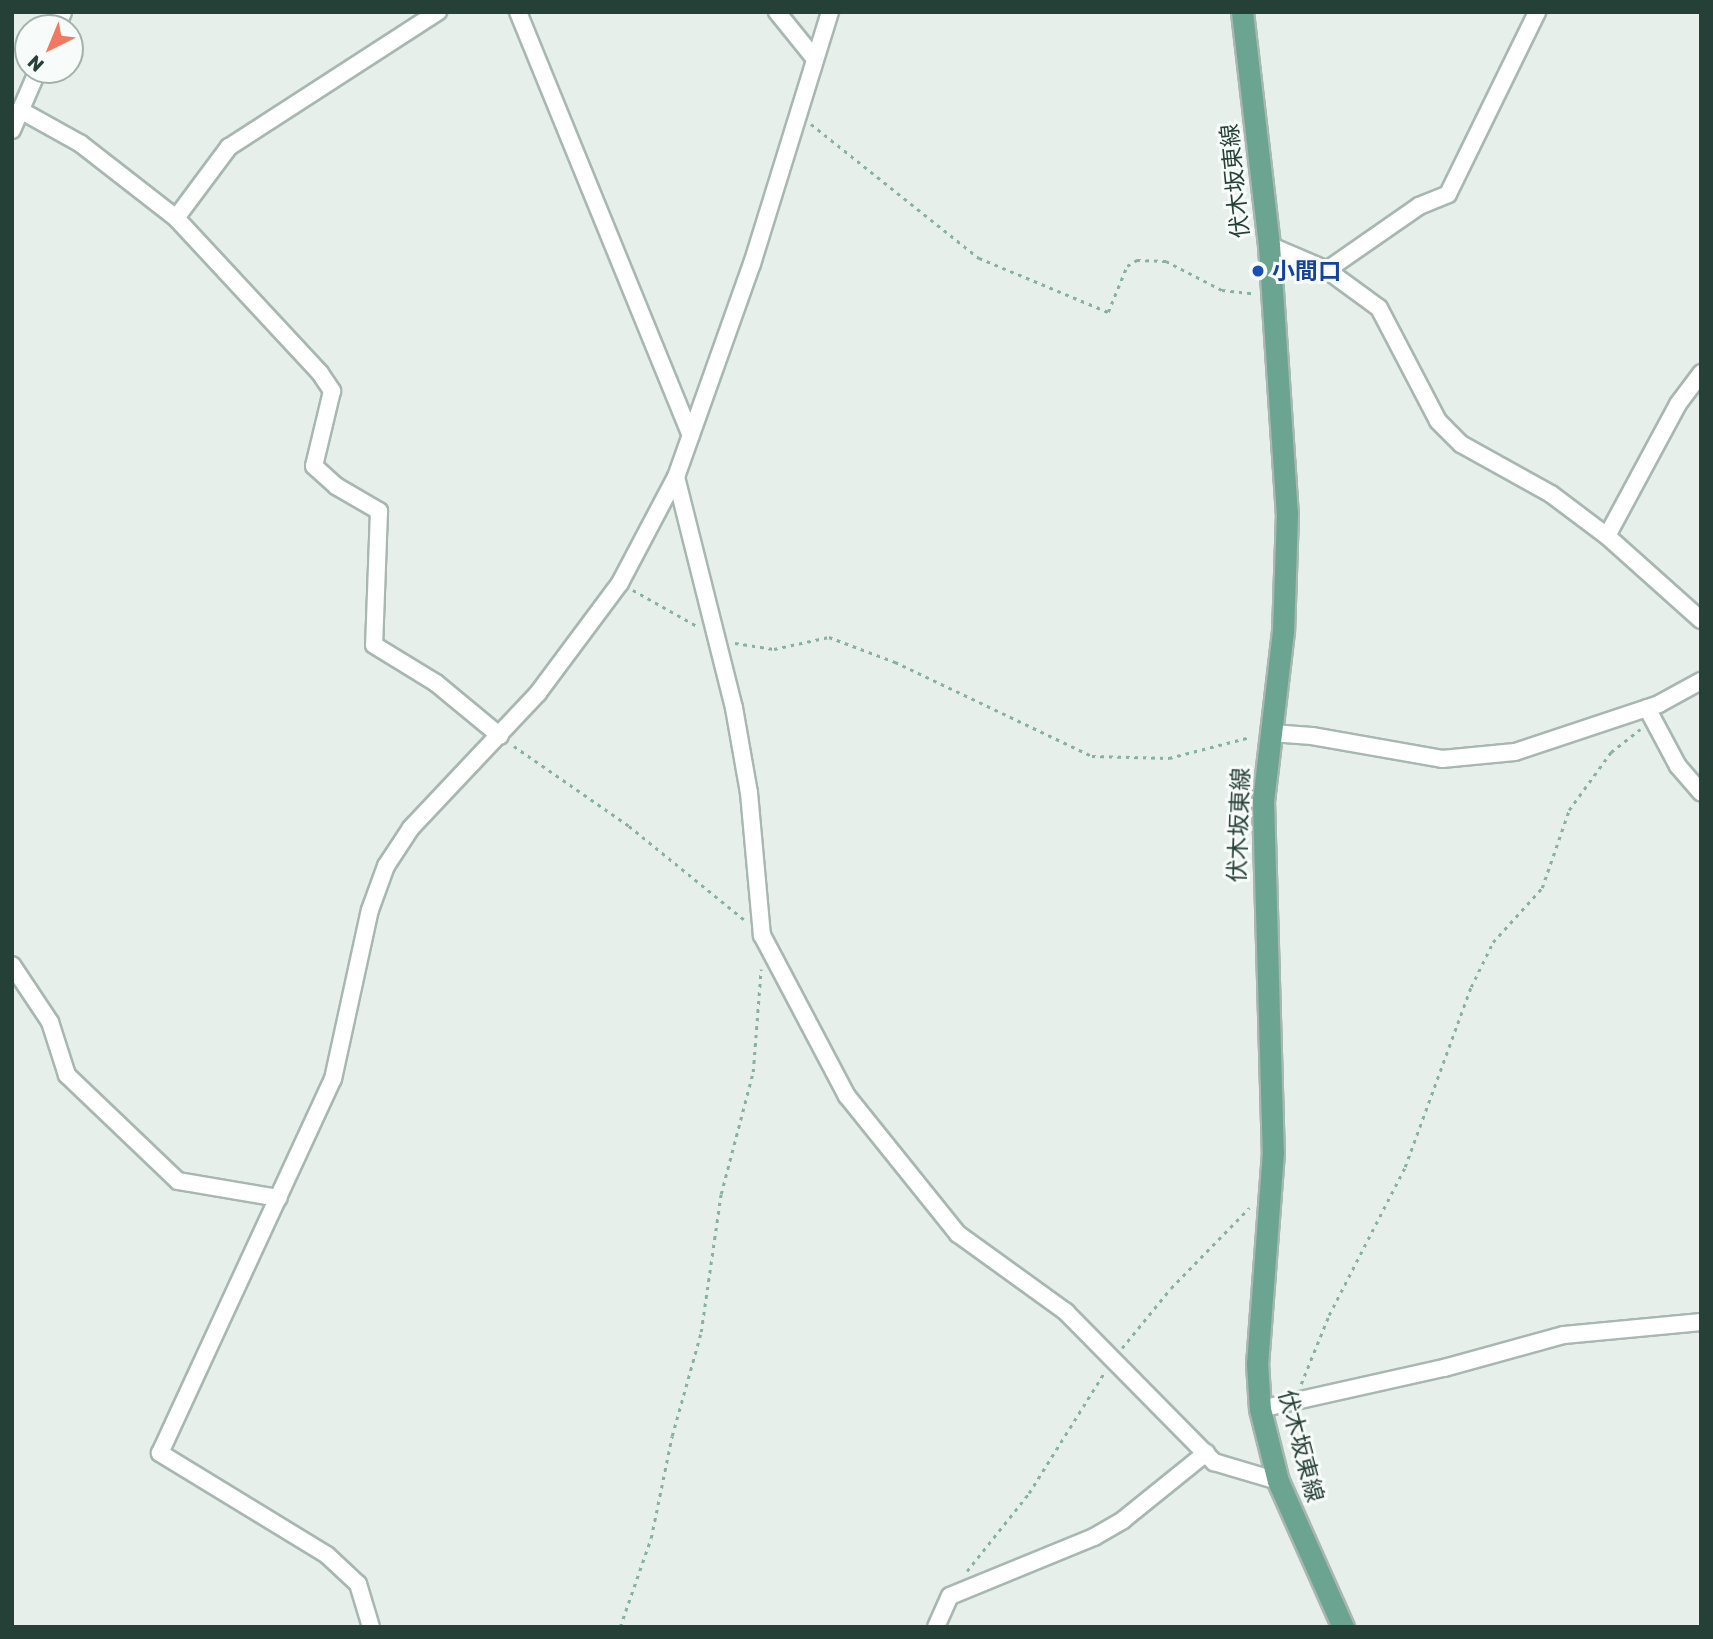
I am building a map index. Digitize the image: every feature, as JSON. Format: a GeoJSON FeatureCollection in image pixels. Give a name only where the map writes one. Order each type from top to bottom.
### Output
{"type":"FeatureCollection","features":[{"type":"Feature","properties":{"kind":"main road","name":"伏木坂東線"},"geometry":{"type":"LineString","coordinates":[[1242,12],[1269,245],[1287,513],[1283,631],[1263,801],[1262,876],[1273,1152],[1257,1363],[1260,1409],[1278,1482],[1343,1627]]}},
{"type":"Feature","properties":{"kind":"street"},"geometry":{"type":"LineString","coordinates":[[176,218],[229,147],[438,12]]}},
{"type":"Feature","properties":{"kind":"street"},"geometry":{"type":"LineString","coordinates":[[518,12],[691,435]]}},
{"type":"Feature","properties":{"kind":"street"},"geometry":{"type":"LineString","coordinates":[[777,12],[815,59]]}},
{"type":"Feature","properties":{"kind":"street"},"geometry":{"type":"LineString","coordinates":[[371,1627],[358,1584],[327,1555],[160,1453],[333,1079],[370,911],[386,866],[411,828],[538,693],[620,583],[676,478],[799,114],[830,12]]}},
{"type":"Feature","properties":{"kind":"street"},"geometry":{"type":"LineString","coordinates":[[1327,270],[1419,205],[1448,194],[1537,12]]}},
{"type":"Feature","properties":{"kind":"street"},"geometry":{"type":"LineString","coordinates":[[12,130],[32,84]]}},
{"type":"Feature","properties":{"kind":"street"},"geometry":{"type":"LineString","coordinates":[[20,110],[80,144],[176,218],[320,373],[332,391],[314,466],[336,486],[379,511],[374,645],[436,683],[500,736]]}},
{"type":"Feature","properties":{"kind":"street"},"geometry":{"type":"LineString","coordinates":[[1269,245],[1327,270],[1379,308],[1438,421],[1461,443],[1551,494],[1607,536],[1701,620]]}},
{"type":"Feature","properties":{"kind":"street"},"geometry":{"type":"LineString","coordinates":[[1607,536],[1678,404],[1701,373]]}},
{"type":"Feature","properties":{"kind":"street"},"geometry":{"type":"LineString","coordinates":[[676,478],[712,635],[734,708],[749,793],[762,935],[847,1096],[958,1234],[1066,1312],[1214,1462],[1278,1482]]}},
{"type":"Feature","properties":{"kind":"street"},"geometry":{"type":"LineString","coordinates":[[1271,733],[1442,759],[1515,752],[1650,713],[1701,681]]}},
{"type":"Feature","properties":{"kind":"street"},"geometry":{"type":"LineString","coordinates":[[1650,713],[1678,766],[1701,792]]}},
{"type":"Feature","properties":{"kind":"street"},"geometry":{"type":"LineString","coordinates":[[12,965],[50,1022],[67,1075],[177,1181],[279,1198]]}},
{"type":"Feature","properties":{"kind":"street"},"geometry":{"type":"LineString","coordinates":[[1260,1409],[1444,1368],[1564,1335],[1701,1322]]}},
{"type":"Feature","properties":{"kind":"street"},"geometry":{"type":"LineString","coordinates":[[936,1627],[950,1596],[1094,1536],[1123,1520],[1206,1453]]}},
{"type":"Feature","properties":{"kind":"path"},"geometry":{"type":"LineString","coordinates":[[799,114],[979,258],[1108,312],[1127,266],[1137,260],[1166,261],[1222,290],[1273,295]]}},
{"type":"Feature","properties":{"kind":"path"},"geometry":{"type":"LineString","coordinates":[[620,583],[712,635],[747,647],[774,649],[830,637],[895,662],[1091,756],[1169,758],[1271,733]]}},
{"type":"Feature","properties":{"kind":"path"},"geometry":{"type":"LineString","coordinates":[[1294,1401],[1329,1315],[1405,1167],[1471,987],[1493,942],[1542,888],[1569,810],[1611,752],[1650,713]]}},
{"type":"Feature","properties":{"kind":"path"},"geometry":{"type":"LineString","coordinates":[[500,736],[629,826],[762,935],[753,1072],[722,1194],[701,1332],[672,1436],[651,1538],[620,1627]]}},
{"type":"Feature","properties":{"kind":"path"},"geometry":{"type":"LineString","coordinates":[[950,1596],[1029,1493],[1113,1359],[1223,1231],[1270,1189]]}},
{"type":"Feature","properties":{"kind":"place","name":"小間口"},"geometry":{"type":"Point","coordinates":[1258,271]}}]}
